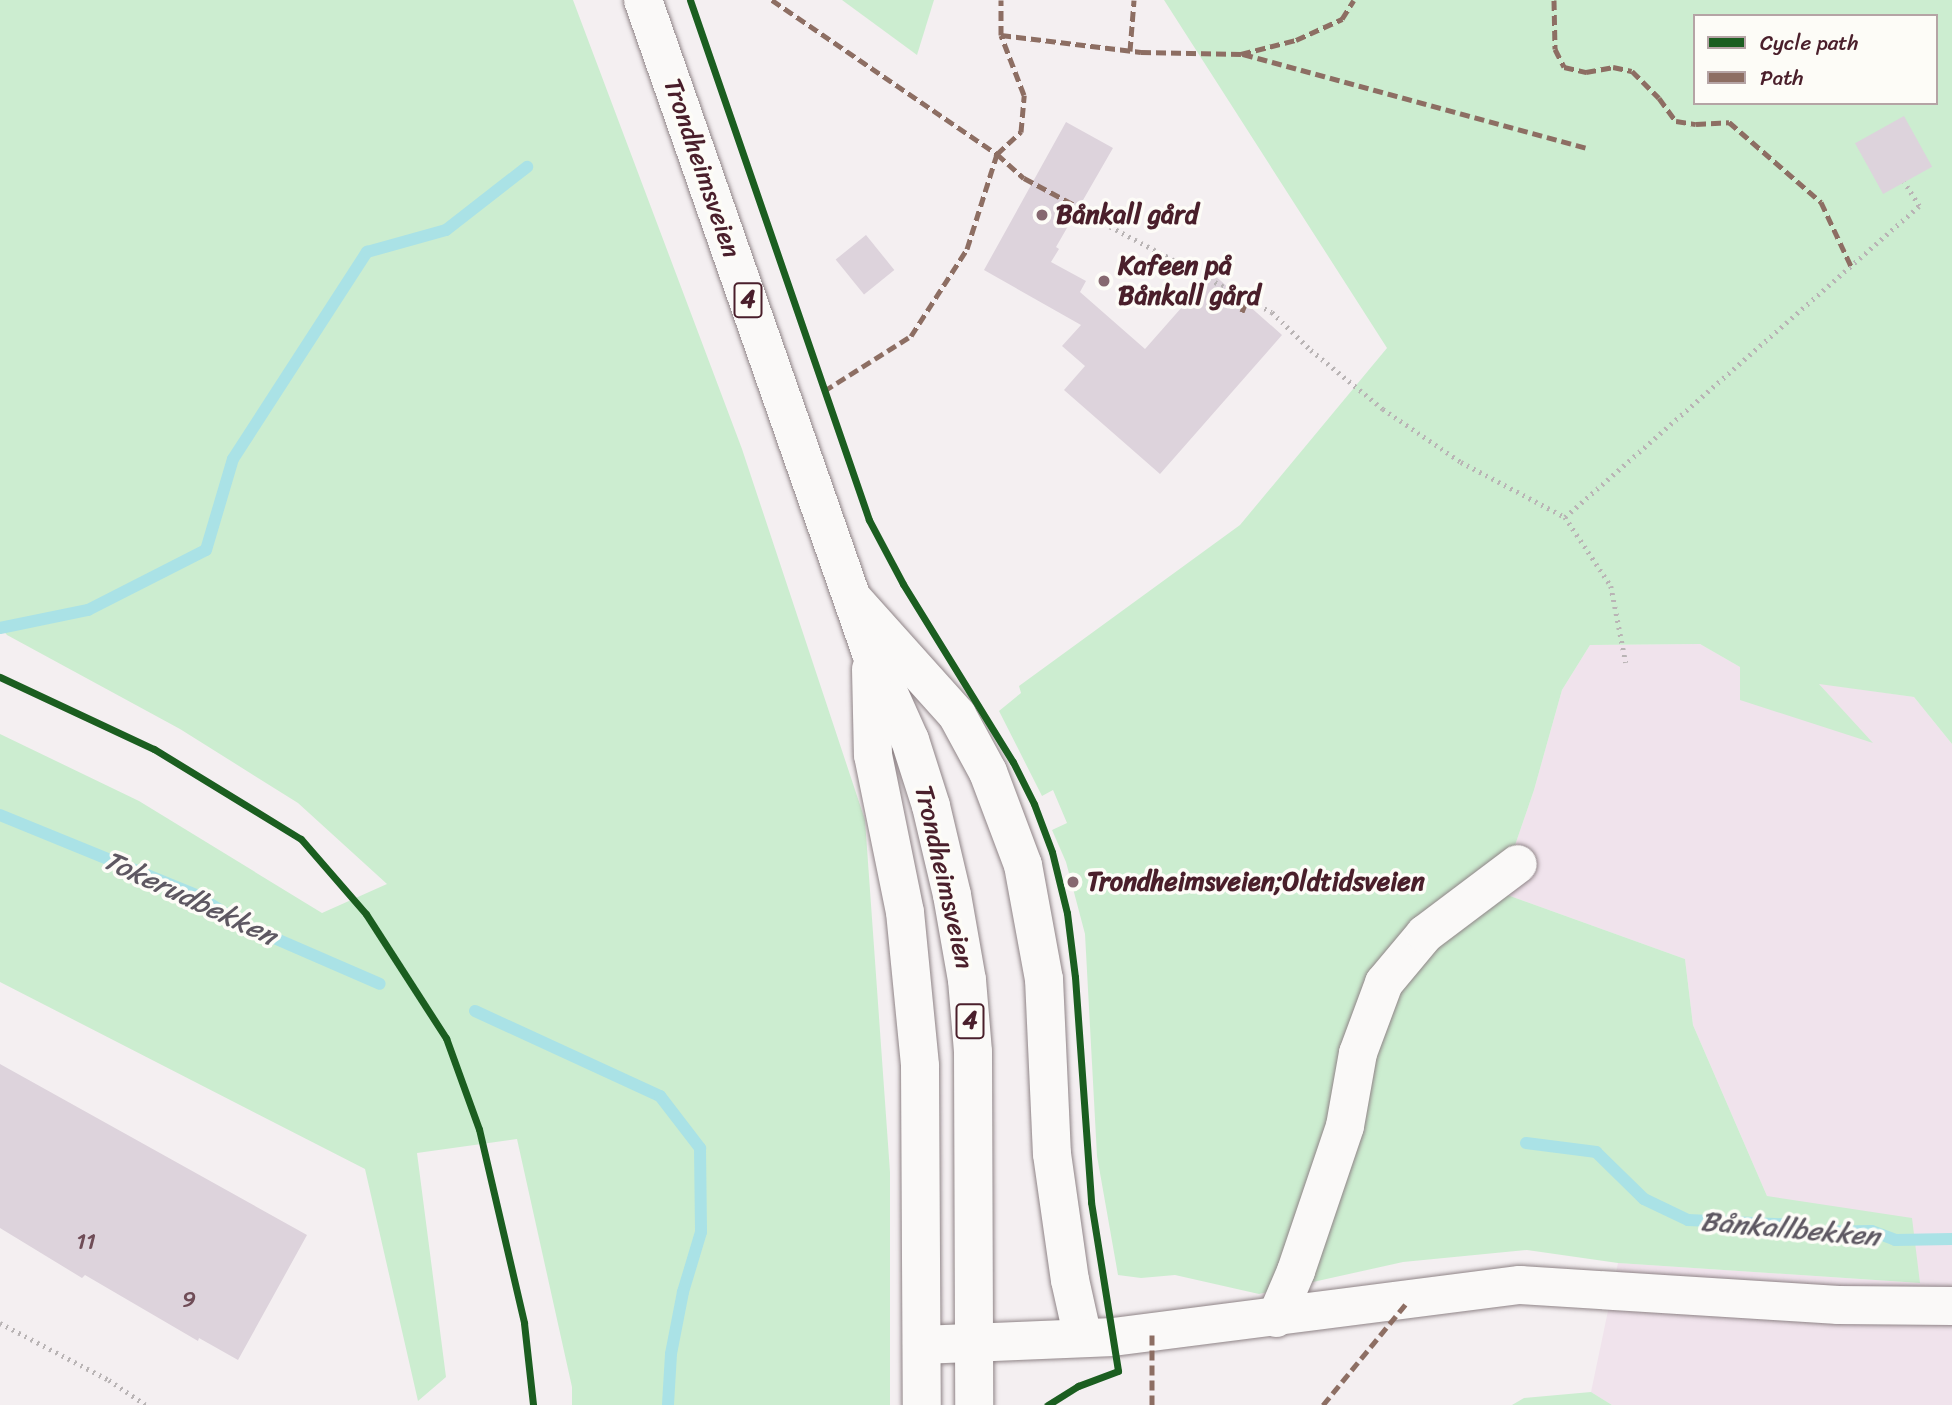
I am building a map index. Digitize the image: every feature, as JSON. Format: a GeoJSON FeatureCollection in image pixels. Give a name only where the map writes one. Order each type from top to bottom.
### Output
{"type":"FeatureCollection","features":[{"type":"Feature","properties":{"kind":"main road","name":"Trondheimsveien"},"geometry":{"type":"LineString","coordinates":[[643,0],[871,653],[910,740],[931,806],[952,895],[967,980],[976,1129],[974,1405]]}},
{"type":"Feature","properties":{"kind":"main road"},"geometry":{"type":"LineString","coordinates":[[853,599],[957,715],[988,772],[1023,865],[1035,918],[1044,979],[1052,1154],[1070,1280],[1083,1338]]}},
{"type":"Feature","properties":{"kind":"main road","name":"Trondheimsveien"},"geometry":{"type":"LineString","coordinates":[[871,653],[873,755],[905,912],[920,1066],[922,1405]]}},
{"type":"Feature","properties":{"kind":"main road"},"geometry":{"type":"LineString","coordinates":[[1276,1318],[1296,1271],[1345,1126],[1358,1053],[1384,983],[1425,934],[1518,864]]}},
{"type":"Feature","properties":{"kind":"main road"},"geometry":{"type":"LineString","coordinates":[[922,1345],[1083,1338],[1276,1318],[1520,1285],[1825,1304],[1952,1306]]}},
{"type":"Feature","properties":{"kind":"path"},"geometry":{"type":"LineString","coordinates":[[1565,517],[1919,206],[1904,182]]}},
{"type":"Feature","properties":{"kind":"path"},"geometry":{"type":"LineString","coordinates":[[1079,209],[1272,312],[1311,349],[1383,409],[1461,462],[1565,517],[1611,586],[1626,663]]}},
{"type":"Feature","properties":{"kind":"path"},"geometry":{"type":"LineString","coordinates":[[0,1323],[109,1380],[146,1405]]}},
{"type":"Feature","properties":{"kind":"shaded area"},"geometry":{"type":"Polygon","coordinates":[[[1700,644],[1871,742],[1818,683],[1914,697],[1952,744],[1952,1405],[1612,1405],[1591,1392],[1618,1263],[1920,1283],[1767,1196],[1693,1025],[1685,959],[1499,892],[1534,790],[1562,690],[1590,645],[1700,644]]]}},
{"type":"Feature","properties":{"kind":"green space"},"geometry":{"type":"Polygon","coordinates":[[[0,0],[573,0],[742,449],[865,820],[890,1172],[890,1405],[572,1405],[572,1387],[517,1139],[417,1153],[446,1377],[418,1401],[365,1169],[0,982],[0,734],[139,801],[322,913],[387,884],[298,803],[180,729],[7,635],[0,627],[0,0]]]}},
{"type":"Feature","properties":{"kind":"green space"},"geometry":{"type":"Polygon","coordinates":[[[842,0],[934,0],[917,55],[842,0]]]}},
{"type":"Feature","properties":{"kind":"green space"},"geometry":{"type":"Polygon","coordinates":[[[1164,0],[1952,0],[1952,744],[1914,697],[1819,684],[1873,743],[1740,700],[1740,667],[1700,644],[1590,645],[1562,690],[1534,790],[1499,892],[1685,959],[1693,1025],[1767,1196],[1912,1218],[1920,1283],[1618,1263],[1527,1250],[1403,1262],[1259,1294],[1175,1275],[1141,1278],[1118,1275],[1097,1156],[1085,934],[1066,862],[1052,830],[1067,823],[1053,790],[1042,796],[999,711],[1021,693],[1019,686],[1240,525],[1387,348],[1164,0]]]}},
{"type":"Feature","properties":{"kind":"green space"},"geometry":{"type":"Polygon","coordinates":[[[1591,1392],[1612,1405],[1512,1405],[1524,1398],[1591,1392]]]}},
{"type":"Feature","properties":{"kind":"building"},"geometry":{"type":"Polygon","coordinates":[[[1904,116],[1932,167],[1883,194],[1855,143],[1904,116]]]}},
{"type":"Feature","properties":{"kind":"building"},"geometry":{"type":"Polygon","coordinates":[[[1066,122],[1113,148],[1056,247],[1059,249],[1051,262],[1086,281],[1080,292],[1145,349],[1212,273],[1282,335],[1160,474],[1064,390],[1085,366],[1062,346],[1081,325],[984,270],[1066,122]]]}},
{"type":"Feature","properties":{"kind":"building"},"geometry":{"type":"Polygon","coordinates":[[[866,235],[894,270],[864,295],[836,260],[866,235]]]}},
{"type":"Feature","properties":{"kind":"building"},"geometry":{"type":"Polygon","coordinates":[[[0,1064],[307,1235],[238,1360],[199,1338],[198,1341],[85,1275],[82,1278],[0,1228],[0,1064]]]}},
{"type":"Feature","properties":{"kind":"waterway"},"geometry":{"type":"LineString","coordinates":[[0,628],[88,610],[206,550],[233,459],[367,252],[446,230],[527,167]]}},
{"type":"Feature","properties":{"kind":"waterway","name":"Tokerudbekken"},"geometry":{"type":"LineString","coordinates":[[0,815],[198,896],[242,924],[380,984]]}},
{"type":"Feature","properties":{"kind":"waterway","name":"Tokerudbekken"},"geometry":{"type":"LineString","coordinates":[[475,1011],[660,1096],[700,1148],[701,1232],[683,1292],[671,1354],[668,1405]]}},
{"type":"Feature","properties":{"kind":"waterway","name":"Bånkallbekken"},"geometry":{"type":"LineString","coordinates":[[1526,1143],[1596,1152],[1644,1199],[1688,1220],[1797,1225],[1811,1232],[1872,1231],[1895,1240],[1952,1239]]}},
{"type":"Feature","properties":{"kind":"marked path"},"geometry":{"type":"LineString","coordinates":[[772,0],[997,154],[1024,178],[1080,208]]}},
{"type":"Feature","properties":{"kind":"marked path"},"geometry":{"type":"LineString","coordinates":[[824,391],[911,336],[967,249],[997,154],[1021,132],[1024,95],[1001,35],[1001,0]]}},
{"type":"Feature","properties":{"kind":"marked path"},"geometry":{"type":"LineString","coordinates":[[1130,51],[1134,0]]}},
{"type":"Feature","properties":{"kind":"marked path"},"geometry":{"type":"LineString","coordinates":[[1001,35],[1141,52],[1241,54],[1296,40],[1342,19],[1354,0]]}},
{"type":"Feature","properties":{"kind":"marked path"},"geometry":{"type":"LineString","coordinates":[[1554,0],[1555,49],[1564,67],[1586,72],[1613,67],[1632,71],[1659,98],[1676,121],[1696,124],[1729,122],[1821,202],[1851,266]]}},
{"type":"Feature","properties":{"kind":"marked path"},"geometry":{"type":"LineString","coordinates":[[1243,54],[1587,148]]}},
{"type":"Feature","properties":{"kind":"marked path"},"geometry":{"type":"LineString","coordinates":[[1242,312],[1251,288]]}},
{"type":"Feature","properties":{"kind":"marked path"},"geometry":{"type":"LineString","coordinates":[[1323,1405],[1408,1301]]}},
{"type":"Feature","properties":{"kind":"marked path"},"geometry":{"type":"LineString","coordinates":[[1152,1332],[1152,1405]]}},
{"type":"Feature","properties":{"kind":"cycle path"},"geometry":{"type":"LineString","coordinates":[[690,0],[869,520],[903,584],[1013,762],[1034,804],[1052,852],[1067,913],[1075,977],[1091,1202],[1118,1371],[1078,1386],[1047,1405]]}},
{"type":"Feature","properties":{"kind":"cycle path"},"geometry":{"type":"LineString","coordinates":[[0,677],[154,749],[301,839],[366,914],[446,1038],[479,1129],[524,1323],[533,1405]]}},
{"type":"Feature","properties":{"kind":"place","name":"Bånkall gård"},"geometry":{"type":"Point","coordinates":[1042,215]}},
{"type":"Feature","properties":{"kind":"place","name":"Kafeen på Bånkall gård"},"geometry":{"type":"Point","coordinates":[1104,281]}},
{"type":"Feature","properties":{"kind":"place","name":"Trondheimsveien;Oldtidsveien"},"geometry":{"type":"Point","coordinates":[1073,882]}}]}
